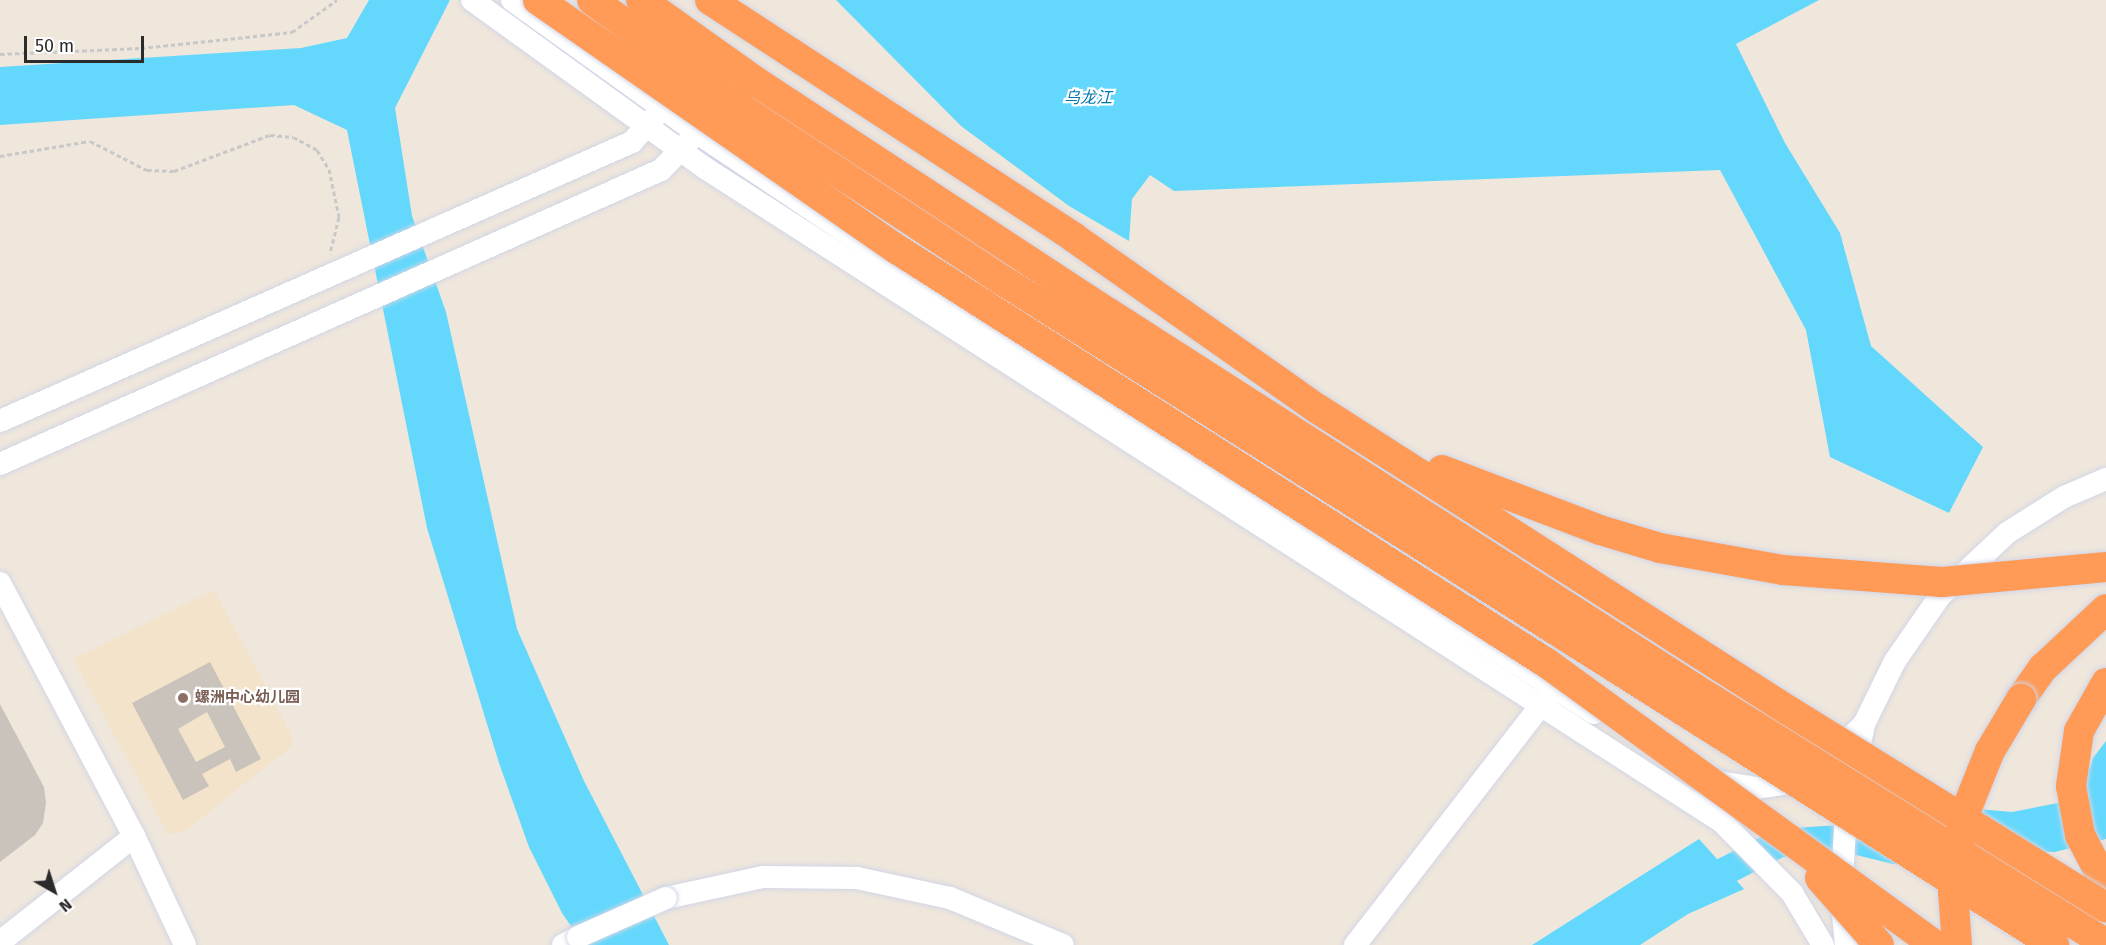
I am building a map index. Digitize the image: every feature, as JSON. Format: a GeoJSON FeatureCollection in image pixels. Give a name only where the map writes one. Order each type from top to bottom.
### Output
{"type":"FeatureCollection","features":[{"type":"Feature","properties":{"kind":"highway"},"geometry":{"type":"LineString","coordinates":[[537,0],[895,248],[1548,664],[1935,945]]}},
{"type":"Feature","properties":{"kind":"highway"},"geometry":{"type":"LineString","coordinates":[[592,0],[744,110],[1002,280],[2054,945]]}},
{"type":"Feature","properties":{"kind":"highway"},"geometry":{"type":"LineString","coordinates":[[640,0],[755,81],[1107,312],[1697,690],[2106,944]]}},
{"type":"Feature","properties":{"kind":"highway"},"geometry":{"type":"LineString","coordinates":[[710,0],[1073,237],[1318,409],[1778,704],[2106,907]]}},
{"type":"Feature","properties":{"kind":"highway"},"geometry":{"type":"LineString","coordinates":[[1318,409],[1479,486],[1660,548],[1814,573],[1942,582],[2106,567]]}},
{"type":"Feature","properties":{"kind":"highway"},"geometry":{"type":"LineString","coordinates":[[1957,945],[1953,892],[1963,818],[1990,751],[2043,668],[2106,609]]}},
{"type":"Feature","properties":{"kind":"highway"},"geometry":{"type":"LineString","coordinates":[[2106,683],[2079,731],[2071,786],[2082,842],[2106,885]]}},
{"type":"Feature","properties":{"kind":"highway"},"geometry":{"type":"LineString","coordinates":[[1757,817],[1835,893],[1879,945]]}},
{"type":"Feature","properties":{"kind":"main road"},"geometry":{"type":"LineString","coordinates":[[472,0],[682,152],[1722,822],[1792,893],[1823,945]]}},
{"type":"Feature","properties":{"kind":"main road"},"geometry":{"type":"LineString","coordinates":[[512,0],[696,132],[978,321],[1696,776],[1726,785],[1757,788],[1786,783],[1834,754],[1863,724]]}},
{"type":"Feature","properties":{"kind":"main road"},"geometry":{"type":"LineString","coordinates":[[0,421],[632,142],[648,127],[662,108]]}},
{"type":"Feature","properties":{"kind":"main road"},"geometry":{"type":"LineString","coordinates":[[0,464],[661,170],[682,152],[696,132]]}},
{"type":"Feature","properties":{"kind":"main road"},"geometry":{"type":"LineString","coordinates":[[1846,945],[1841,894],[1846,814],[1863,724],[1895,661],[1940,596],[2007,533],[2064,497],[2106,479]]}},
{"type":"Feature","properties":{"kind":"main road"},"geometry":{"type":"LineString","coordinates":[[0,583],[134,836],[185,945]]}},
{"type":"Feature","properties":{"kind":"main road"},"geometry":{"type":"LineString","coordinates":[[1355,945],[1555,688]]}},
{"type":"Feature","properties":{"kind":"main road"},"geometry":{"type":"LineString","coordinates":[[0,942],[134,836]]}},
{"type":"Feature","properties":{"kind":"main road"},"geometry":{"type":"LineString","coordinates":[[571,941],[666,898],[763,878],[857,878],[950,898],[1063,945]]}},
{"type":"Feature","properties":{"kind":"path"},"geometry":{"type":"LineString","coordinates":[[0,54],[141,48],[292,32],[338,0]]}},
{"type":"Feature","properties":{"kind":"path"},"geometry":{"type":"LineString","coordinates":[[0,156],[90,141],[147,170],[174,171],[270,135],[293,137],[317,150],[329,170],[339,217],[328,250],[336,271]]}},
{"type":"Feature","properties":{"kind":"shaded area","name":"螺洲中心幼儿园"},"geometry":{"type":"Polygon","coordinates":[[[214,590],[292,736],[291,747],[184,832],[168,834],[73,659],[214,590]]]}},
{"type":"Feature","properties":{"kind":"water"},"geometry":{"type":"Polygon","coordinates":[[[369,0],[450,0],[395,108],[412,216],[446,312],[517,629],[584,781],[669,945],[584,945],[562,913],[529,847],[499,763],[427,528],[347,130],[294,105],[0,125],[0,67],[301,48],[347,38],[369,0]]]}},
{"type":"Feature","properties":{"kind":"water","name":"乌龙江"},"geometry":{"type":"Polygon","coordinates":[[[836,0],[1819,0],[1736,44],[1785,143],[1840,233],[1871,346],[1983,447],[1949,513],[1830,457],[1806,330],[1720,170],[1174,191],[1150,175],[1132,199],[1129,241],[1069,206],[961,126],[836,0]]]}},
{"type":"Feature","properties":{"kind":"water"},"geometry":{"type":"Polygon","coordinates":[[[2106,741],[2106,839],[2055,852],[1967,850],[1893,864],[1848,853],[1841,817],[1873,805],[1910,803],[2012,812],[2079,799],[2093,758],[2106,741]]]}},
{"type":"Feature","properties":{"kind":"water"},"geometry":{"type":"Polygon","coordinates":[[[1699,839],[1744,889],[1688,914],[1640,945],[1532,945],[1699,839]]]}},
{"type":"Feature","properties":{"kind":"building"},"geometry":{"type":"Polygon","coordinates":[[[210,662],[261,759],[236,772],[230,759],[202,774],[209,786],[183,800],[132,703],[210,662]],[[207,712],[178,729],[196,762],[225,747],[207,712]]]}},
{"type":"Feature","properties":{"kind":"building"},"geometry":{"type":"Polygon","coordinates":[[[0,704],[44,787],[46,803],[43,823],[35,835],[0,862],[0,704]]]}},
{"type":"Feature","properties":{"kind":"waterway"},"geometry":{"type":"LineString","coordinates":[[1694,887],[1780,843],[1870,837]]}},
{"type":"Feature","properties":{"kind":"place","name":"螺洲中心幼儿园"},"geometry":{"type":"Point","coordinates":[183,698]}}]}
